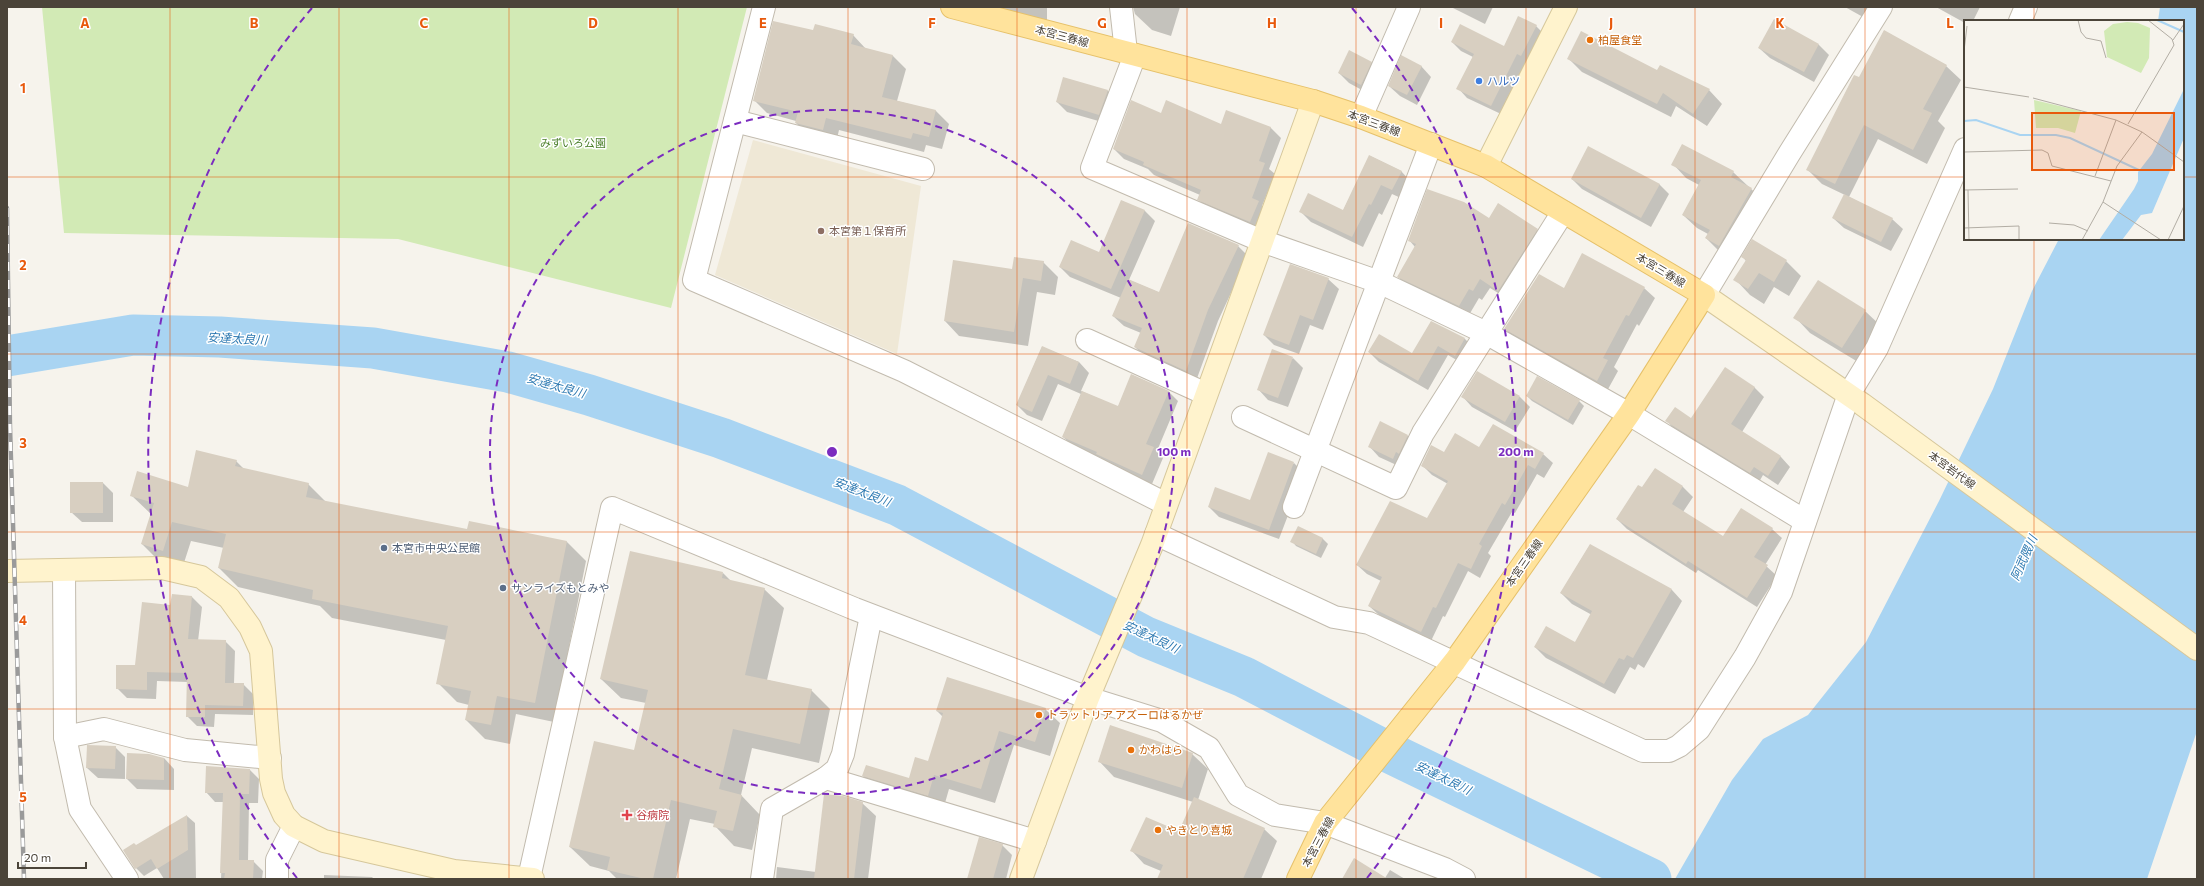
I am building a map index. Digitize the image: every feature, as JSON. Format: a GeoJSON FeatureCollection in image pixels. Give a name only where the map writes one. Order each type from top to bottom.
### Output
{"type":"FeatureCollection","features":[{"type":"Feature","properties":{"kind":"main road","name":"本宮三春線"},"geometry":{"type":"LineString","coordinates":[[952,7],[1313,101],[1361,117],[1486,166],[1704,295],[1629,414],[1454,662],[1325,823],[1298,879]]}},
{"type":"Feature","properties":{"kind":"street"},"geometry":{"type":"LineString","coordinates":[[764,7],[694,280],[904,371],[1166,504]]}},
{"type":"Feature","properties":{"kind":"street"},"geometry":{"type":"LineString","coordinates":[[1121,7],[1131,53],[1092,168],[1262,240],[1379,282],[1486,333],[1629,414],[1805,521]]}},
{"type":"Feature","properties":{"kind":"street"},"geometry":{"type":"LineString","coordinates":[[1361,117],[1409,7]]}},
{"type":"Feature","properties":{"kind":"street"},"geometry":{"type":"LineString","coordinates":[[1486,166],[1566,7]]}},
{"type":"Feature","properties":{"kind":"street"},"geometry":{"type":"LineString","coordinates":[[1704,295],[1789,154],[1881,7]]}},
{"type":"Feature","properties":{"kind":"street"},"geometry":{"type":"LineString","coordinates":[[2020,20],[2026,7]]}},
{"type":"Feature","properties":{"kind":"street"},"geometry":{"type":"LineString","coordinates":[[1021,879],[1088,698],[1154,540],[1313,101]]}},
{"type":"Feature","properties":{"kind":"street"},"geometry":{"type":"LineString","coordinates":[[735,121],[923,169]]}},
{"type":"Feature","properties":{"kind":"street"},"geometry":{"type":"LineString","coordinates":[[1294,507],[1431,144]]}},
{"type":"Feature","properties":{"kind":"street"},"geometry":{"type":"LineString","coordinates":[[1154,540],[1334,617],[1369,623],[1643,751],[1669,751],[1680,746],[1699,729],[1745,657],[1781,592],[1805,521],[1855,399],[1964,151]]}},
{"type":"Feature","properties":{"kind":"street"},"geometry":{"type":"LineString","coordinates":[[1243,417],[1314,452],[1396,488],[1423,433],[1563,212]]}},
{"type":"Feature","properties":{"kind":"street","name":"本宮岩代線"},"geometry":{"type":"LineString","coordinates":[[1704,295],[1855,399],[2197,649]]}},
{"type":"Feature","properties":{"kind":"street"},"geometry":{"type":"LineString","coordinates":[[1088,340],[1206,394]]}},
{"type":"Feature","properties":{"kind":"street"},"geometry":{"type":"LineString","coordinates":[[7,571],[162,568],[201,577],[229,598],[250,627],[261,651],[274,793],[284,815],[294,826],[324,841],[454,875],[531,879],[612,508],[871,616],[1088,698],[1162,721],[1209,748],[1238,795],[1275,815],[1325,823],[1445,869],[1464,879]]}},
{"type":"Feature","properties":{"kind":"street"},"geometry":{"type":"LineString","coordinates":[[64,570],[65,737],[80,809],[127,879]]}},
{"type":"Feature","properties":{"kind":"street"},"geometry":{"type":"LineString","coordinates":[[762,879],[772,809],[826,778],[836,768],[843,754],[871,616]]}},
{"type":"Feature","properties":{"kind":"street"},"geometry":{"type":"LineString","coordinates":[[65,737],[104,729],[185,750],[270,758]]}},
{"type":"Feature","properties":{"kind":"street"},"geometry":{"type":"LineString","coordinates":[[826,778],[1035,841]]}},
{"type":"Feature","properties":{"kind":"street"},"geometry":{"type":"LineString","coordinates":[[277,879],[277,860],[294,826]]}},
{"type":"Feature","properties":{"kind":"shaded area","name":"本宮第１保育所"},"geometry":{"type":"Polygon","coordinates":[[[753,140],[921,186],[897,354],[715,275],[753,140]]]}},
{"type":"Feature","properties":{"kind":"green space","name":"みずいろ公園"},"geometry":{"type":"Polygon","coordinates":[[[42,7],[747,7],[671,308],[398,239],[64,233],[42,7]]]}},
{"type":"Feature","properties":{"kind":"water","name":"阿武隈川"},"geometry":{"type":"Polygon","coordinates":[[[2160,7],[2197,7],[2197,731],[2147,879],[1675,879],[1732,780],[1763,739],[1808,715],[1866,642],[1939,501],[1993,389],[2032,291],[2058,240],[2184,240],[2184,20],[2158,20],[2160,7]]]}},
{"type":"Feature","properties":{"kind":"building"},"geometry":{"type":"Polygon","coordinates":[[[1518,16],[1537,25],[1521,56],[1517,54],[1491,106],[1456,89],[1474,54],[1451,42],[1460,24],[1504,46],[1518,16]]]}},
{"type":"Feature","properties":{"kind":"building"},"geometry":{"type":"Polygon","coordinates":[[[1774,19],[1819,44],[1804,72],[1758,48],[1774,19]]]}},
{"type":"Feature","properties":{"kind":"building"},"geometry":{"type":"Polygon","coordinates":[[[773,21],[813,30],[815,24],[854,34],[851,44],[893,55],[882,97],[936,110],[929,137],[913,133],[911,139],[826,118],[823,130],[795,123],[798,112],[753,101],[773,21]]]}},
{"type":"Feature","properties":{"kind":"building"},"geometry":{"type":"Polygon","coordinates":[[[1884,30],[1947,65],[1923,109],[1932,113],[1913,150],[1864,125],[1835,184],[1806,170],[1854,75],[1859,77],[1884,30]]]}},
{"type":"Feature","properties":{"kind":"building"},"geometry":{"type":"Polygon","coordinates":[[[1581,31],[1657,70],[1660,65],[1710,89],[1693,114],[1663,93],[1657,104],[1567,59],[1581,31]]]}},
{"type":"Feature","properties":{"kind":"building"},"geometry":{"type":"Polygon","coordinates":[[[1349,50],[1372,62],[1361,85],[1338,73],[1349,50]]]}},
{"type":"Feature","properties":{"kind":"building"},"geometry":{"type":"Polygon","coordinates":[[[1401,55],[1422,66],[1407,95],[1388,86],[1401,55]]]}},
{"type":"Feature","properties":{"kind":"building"},"geometry":{"type":"Polygon","coordinates":[[[1063,77],[1108,90],[1099,115],[1056,102],[1063,77]]]}},
{"type":"Feature","properties":{"kind":"building"},"geometry":{"type":"Polygon","coordinates":[[[1131,100],[1161,113],[1166,100],[1221,124],[1226,110],[1271,127],[1259,161],[1265,163],[1252,198],[1259,201],[1250,222],[1197,200],[1201,190],[1143,165],[1144,162],[1113,149],[1131,100]]]}},
{"type":"Feature","properties":{"kind":"building"},"geometry":{"type":"Polygon","coordinates":[[[1682,144],[1734,171],[1731,177],[1752,188],[1719,246],[1705,238],[1710,230],[1682,215],[1701,180],[1671,165],[1682,144]]]}},
{"type":"Feature","properties":{"kind":"building"},"geometry":{"type":"Polygon","coordinates":[[[1588,146],[1660,184],[1641,218],[1571,179],[1588,146]]]}},
{"type":"Feature","properties":{"kind":"building"},"geometry":{"type":"Polygon","coordinates":[[[1369,155],[1402,171],[1392,190],[1381,185],[1371,205],[1369,204],[1352,237],[1299,212],[1308,193],[1343,210],[1369,155]]]}},
{"type":"Feature","properties":{"kind":"building"},"geometry":{"type":"Polygon","coordinates":[[[1427,189],[1464,202],[1489,218],[1498,203],[1538,229],[1498,291],[1480,279],[1473,291],[1469,289],[1459,306],[1397,277],[1416,244],[1408,241],[1427,189]]]}},
{"type":"Feature","properties":{"kind":"building"},"geometry":{"type":"Polygon","coordinates":[[[1844,194],[1893,218],[1881,242],[1832,218],[1844,194]]]}},
{"type":"Feature","properties":{"kind":"building"},"geometry":{"type":"Polygon","coordinates":[[[1121,200],[1145,210],[1111,289],[1059,267],[1071,240],[1099,252],[1121,200]]]}},
{"type":"Feature","properties":{"kind":"building"},"geometry":{"type":"Polygon","coordinates":[[[1188,223],[1239,245],[1208,310],[1186,371],[1134,347],[1142,328],[1112,316],[1128,279],[1159,292],[1188,223]]]}},
{"type":"Feature","properties":{"kind":"building"},"geometry":{"type":"Polygon","coordinates":[[[1752,239],[1787,260],[1774,282],[1759,273],[1748,289],[1733,280],[1746,260],[1741,257],[1752,239]]]}},
{"type":"Feature","properties":{"kind":"building"},"geometry":{"type":"Polygon","coordinates":[[[1582,253],[1645,287],[1629,316],[1626,315],[1603,358],[1608,360],[1597,381],[1504,329],[1539,274],[1564,288],[1582,253]]]}},
{"type":"Feature","properties":{"kind":"building"},"geometry":{"type":"Polygon","coordinates":[[[1014,257],[1044,261],[1041,281],[1023,278],[1014,332],[944,321],[953,260],[1012,269],[1014,257]]]}},
{"type":"Feature","properties":{"kind":"building"},"geometry":{"type":"Polygon","coordinates":[[[1290,264],[1329,278],[1313,320],[1300,315],[1289,345],[1263,335],[1290,264]]]}},
{"type":"Feature","properties":{"kind":"building"},"geometry":{"type":"Polygon","coordinates":[[[1818,280],[1866,310],[1842,348],[1793,318],[1818,280]]]}},
{"type":"Feature","properties":{"kind":"building"},"geometry":{"type":"Polygon","coordinates":[[[1431,321],[1465,338],[1455,356],[1438,346],[1418,381],[1368,352],[1379,334],[1412,353],[1431,321]]]}},
{"type":"Feature","properties":{"kind":"building"},"geometry":{"type":"Polygon","coordinates":[[[1042,346],[1079,362],[1070,384],[1048,375],[1032,412],[1016,405],[1042,346]]]}},
{"type":"Feature","properties":{"kind":"building"},"geometry":{"type":"Polygon","coordinates":[[[1272,349],[1293,357],[1278,398],[1257,390],[1272,349]]]}},
{"type":"Feature","properties":{"kind":"building"},"geometry":{"type":"Polygon","coordinates":[[[1725,367],[1755,387],[1731,424],[1781,456],[1768,476],[1754,467],[1750,473],[1665,421],[1675,407],[1691,418],[1725,367]]]}},
{"type":"Feature","properties":{"kind":"building"},"geometry":{"type":"Polygon","coordinates":[[[1477,371],[1520,396],[1505,422],[1461,397],[1477,371]]]}},
{"type":"Feature","properties":{"kind":"building"},"geometry":{"type":"Polygon","coordinates":[[[1131,374],[1169,391],[1146,444],[1154,447],[1142,475],[1096,454],[1097,452],[1062,437],[1082,391],[1118,406],[1131,374]]]}},
{"type":"Feature","properties":{"kind":"building"},"geometry":{"type":"Polygon","coordinates":[[[1537,376],[1580,400],[1568,420],[1526,396],[1537,376]]]}},
{"type":"Feature","properties":{"kind":"building"},"geometry":{"type":"Polygon","coordinates":[[[1380,421],[1408,435],[1399,454],[1396,452],[1393,459],[1368,447],[1380,421]]]}},
{"type":"Feature","properties":{"kind":"building"},"geometry":{"type":"Polygon","coordinates":[[[1493,424],[1544,453],[1535,469],[1528,465],[1505,505],[1502,503],[1479,544],[1482,546],[1471,569],[1458,563],[1436,608],[1433,607],[1421,632],[1368,606],[1382,577],[1356,565],[1390,501],[1427,518],[1448,481],[1421,466],[1431,445],[1444,452],[1455,433],[1479,447],[1493,424]]]}},
{"type":"Feature","properties":{"kind":"building"},"geometry":{"type":"Polygon","coordinates":[[[196,450],[237,460],[235,466],[309,483],[306,497],[467,529],[469,521],[567,541],[535,703],[497,696],[491,725],[465,720],[471,691],[436,684],[448,626],[312,599],[313,590],[218,568],[226,534],[172,522],[163,551],[141,544],[154,503],[130,496],[137,471],[188,487],[196,450]]]}},
{"type":"Feature","properties":{"kind":"building"},"geometry":{"type":"Polygon","coordinates":[[[1268,452],[1294,462],[1269,530],[1208,507],[1215,487],[1250,500],[1268,452]]]}},
{"type":"Feature","properties":{"kind":"building"},"geometry":{"type":"Polygon","coordinates":[[[1655,468],[1683,486],[1672,504],[1723,536],[1741,508],[1773,528],[1754,557],[1768,565],[1747,598],[1688,561],[1686,564],[1616,519],[1638,485],[1642,487],[1655,468]]]}},
{"type":"Feature","properties":{"kind":"building"},"geometry":{"type":"Polygon","coordinates":[[[70,482],[103,482],[103,513],[70,513],[70,482]]]}},
{"type":"Feature","properties":{"kind":"building"},"geometry":{"type":"Polygon","coordinates":[[[1298,526],[1323,538],[1316,554],[1290,542],[1298,526]]]}},
{"type":"Feature","properties":{"kind":"building"},"geometry":{"type":"Polygon","coordinates":[[[1590,544],[1672,589],[1633,658],[1627,655],[1624,660],[1619,658],[1604,684],[1534,647],[1546,626],[1575,642],[1592,611],[1560,593],[1590,544]]]}},
{"type":"Feature","properties":{"kind":"building"},"geometry":{"type":"Polygon","coordinates":[[[630,551],[723,572],[722,578],[765,588],[745,675],[812,689],[800,744],[733,729],[719,789],[742,795],[733,831],[713,827],[717,811],[671,800],[653,879],[645,879],[607,870],[610,857],[569,847],[594,741],[634,750],[648,690],[600,679],[630,551]]]}},
{"type":"Feature","properties":{"kind":"building"},"geometry":{"type":"Polygon","coordinates":[[[172,594],[192,596],[188,639],[226,640],[225,683],[244,683],[243,706],[205,705],[205,717],[186,717],[187,673],[147,672],[147,690],[116,689],[116,665],[135,665],[142,602],[170,605],[172,594]]]}},
{"type":"Feature","properties":{"kind":"building"},"geometry":{"type":"Polygon","coordinates":[[[947,677],[1046,708],[1035,742],[999,731],[981,789],[934,775],[928,796],[862,776],[866,765],[909,778],[915,757],[928,761],[943,713],[936,711],[947,677]]]}},
{"type":"Feature","properties":{"kind":"building"},"geometry":{"type":"Polygon","coordinates":[[[1110,725],[1193,753],[1182,788],[1098,762],[1110,725]]]}},
{"type":"Feature","properties":{"kind":"building"},"geometry":{"type":"Polygon","coordinates":[[[87,745],[116,746],[115,769],[86,768],[87,745]]]}},
{"type":"Feature","properties":{"kind":"building"},"geometry":{"type":"Polygon","coordinates":[[[127,753],[149,754],[164,758],[164,780],[126,779],[127,753]]]}},
{"type":"Feature","properties":{"kind":"building"},"geometry":{"type":"Polygon","coordinates":[[[206,766],[250,769],[249,794],[240,794],[239,860],[254,860],[253,879],[224,879],[225,873],[220,873],[223,793],[205,793],[206,766]]]}},
{"type":"Feature","properties":{"kind":"building"},"geometry":{"type":"Polygon","coordinates":[[[824,794],[843,796],[863,802],[854,879],[814,879],[824,794]]]}},
{"type":"Feature","properties":{"kind":"building"},"geometry":{"type":"Polygon","coordinates":[[[1194,797],[1265,828],[1243,879],[1157,879],[1163,865],[1130,851],[1146,817],[1179,831],[1194,797]]]}},
{"type":"Feature","properties":{"kind":"building"},"geometry":{"type":"Polygon","coordinates":[[[187,815],[188,850],[157,869],[151,859],[135,869],[123,850],[134,843],[136,845],[187,815]]]}},
{"type":"Feature","properties":{"kind":"building"},"geometry":{"type":"Polygon","coordinates":[[[979,837],[1003,844],[993,879],[967,879],[979,837]]]}},
{"type":"Feature","properties":{"kind":"building"},"geometry":{"type":"Polygon","coordinates":[[[1354,858],[1388,879],[1342,879],[1354,858]]]}},
{"type":"Feature","properties":{"kind":"waterway","name":"安達太良川"},"geometry":{"type":"LineString","coordinates":[[7,356],[133,335],[220,337],[373,348],[508,372],[589,395],[721,438],[897,505],[1146,637],[1244,677],[1386,751],[1651,879]]}},
{"type":"Feature","properties":{"kind":"railway"},"geometry":{"type":"LineString","coordinates":[[7,208],[10,427],[24,879]]}},
{"type":"Feature","properties":{"kind":"place","name":"柏屋食堂"},"geometry":{"type":"Point","coordinates":[1590,40]}},
{"type":"Feature","properties":{"kind":"place","name":"ハルツ"},"geometry":{"type":"Point","coordinates":[1479,81]}},
{"type":"Feature","properties":{"kind":"place","name":"本宮第１保育所"},"geometry":{"type":"Point","coordinates":[821,231]}},
{"type":"Feature","properties":{"kind":"place","name":"本宮市中央公民館"},"geometry":{"type":"Point","coordinates":[384,548]}},
{"type":"Feature","properties":{"kind":"place","name":"サンライズもとみや"},"geometry":{"type":"Point","coordinates":[503,588]}},
{"type":"Feature","properties":{"kind":"place","name":"トラットリア アズーロはるかぜ"},"geometry":{"type":"Point","coordinates":[1039,715]}},
{"type":"Feature","properties":{"kind":"place","name":"かわはら"},"geometry":{"type":"Point","coordinates":[1131,750]}},
{"type":"Feature","properties":{"kind":"place","name":"谷病院"},"geometry":{"type":"Point","coordinates":[627,815]}},
{"type":"Feature","properties":{"kind":"place","name":"やきとり喜城"},"geometry":{"type":"Point","coordinates":[1158,830]}}]}
